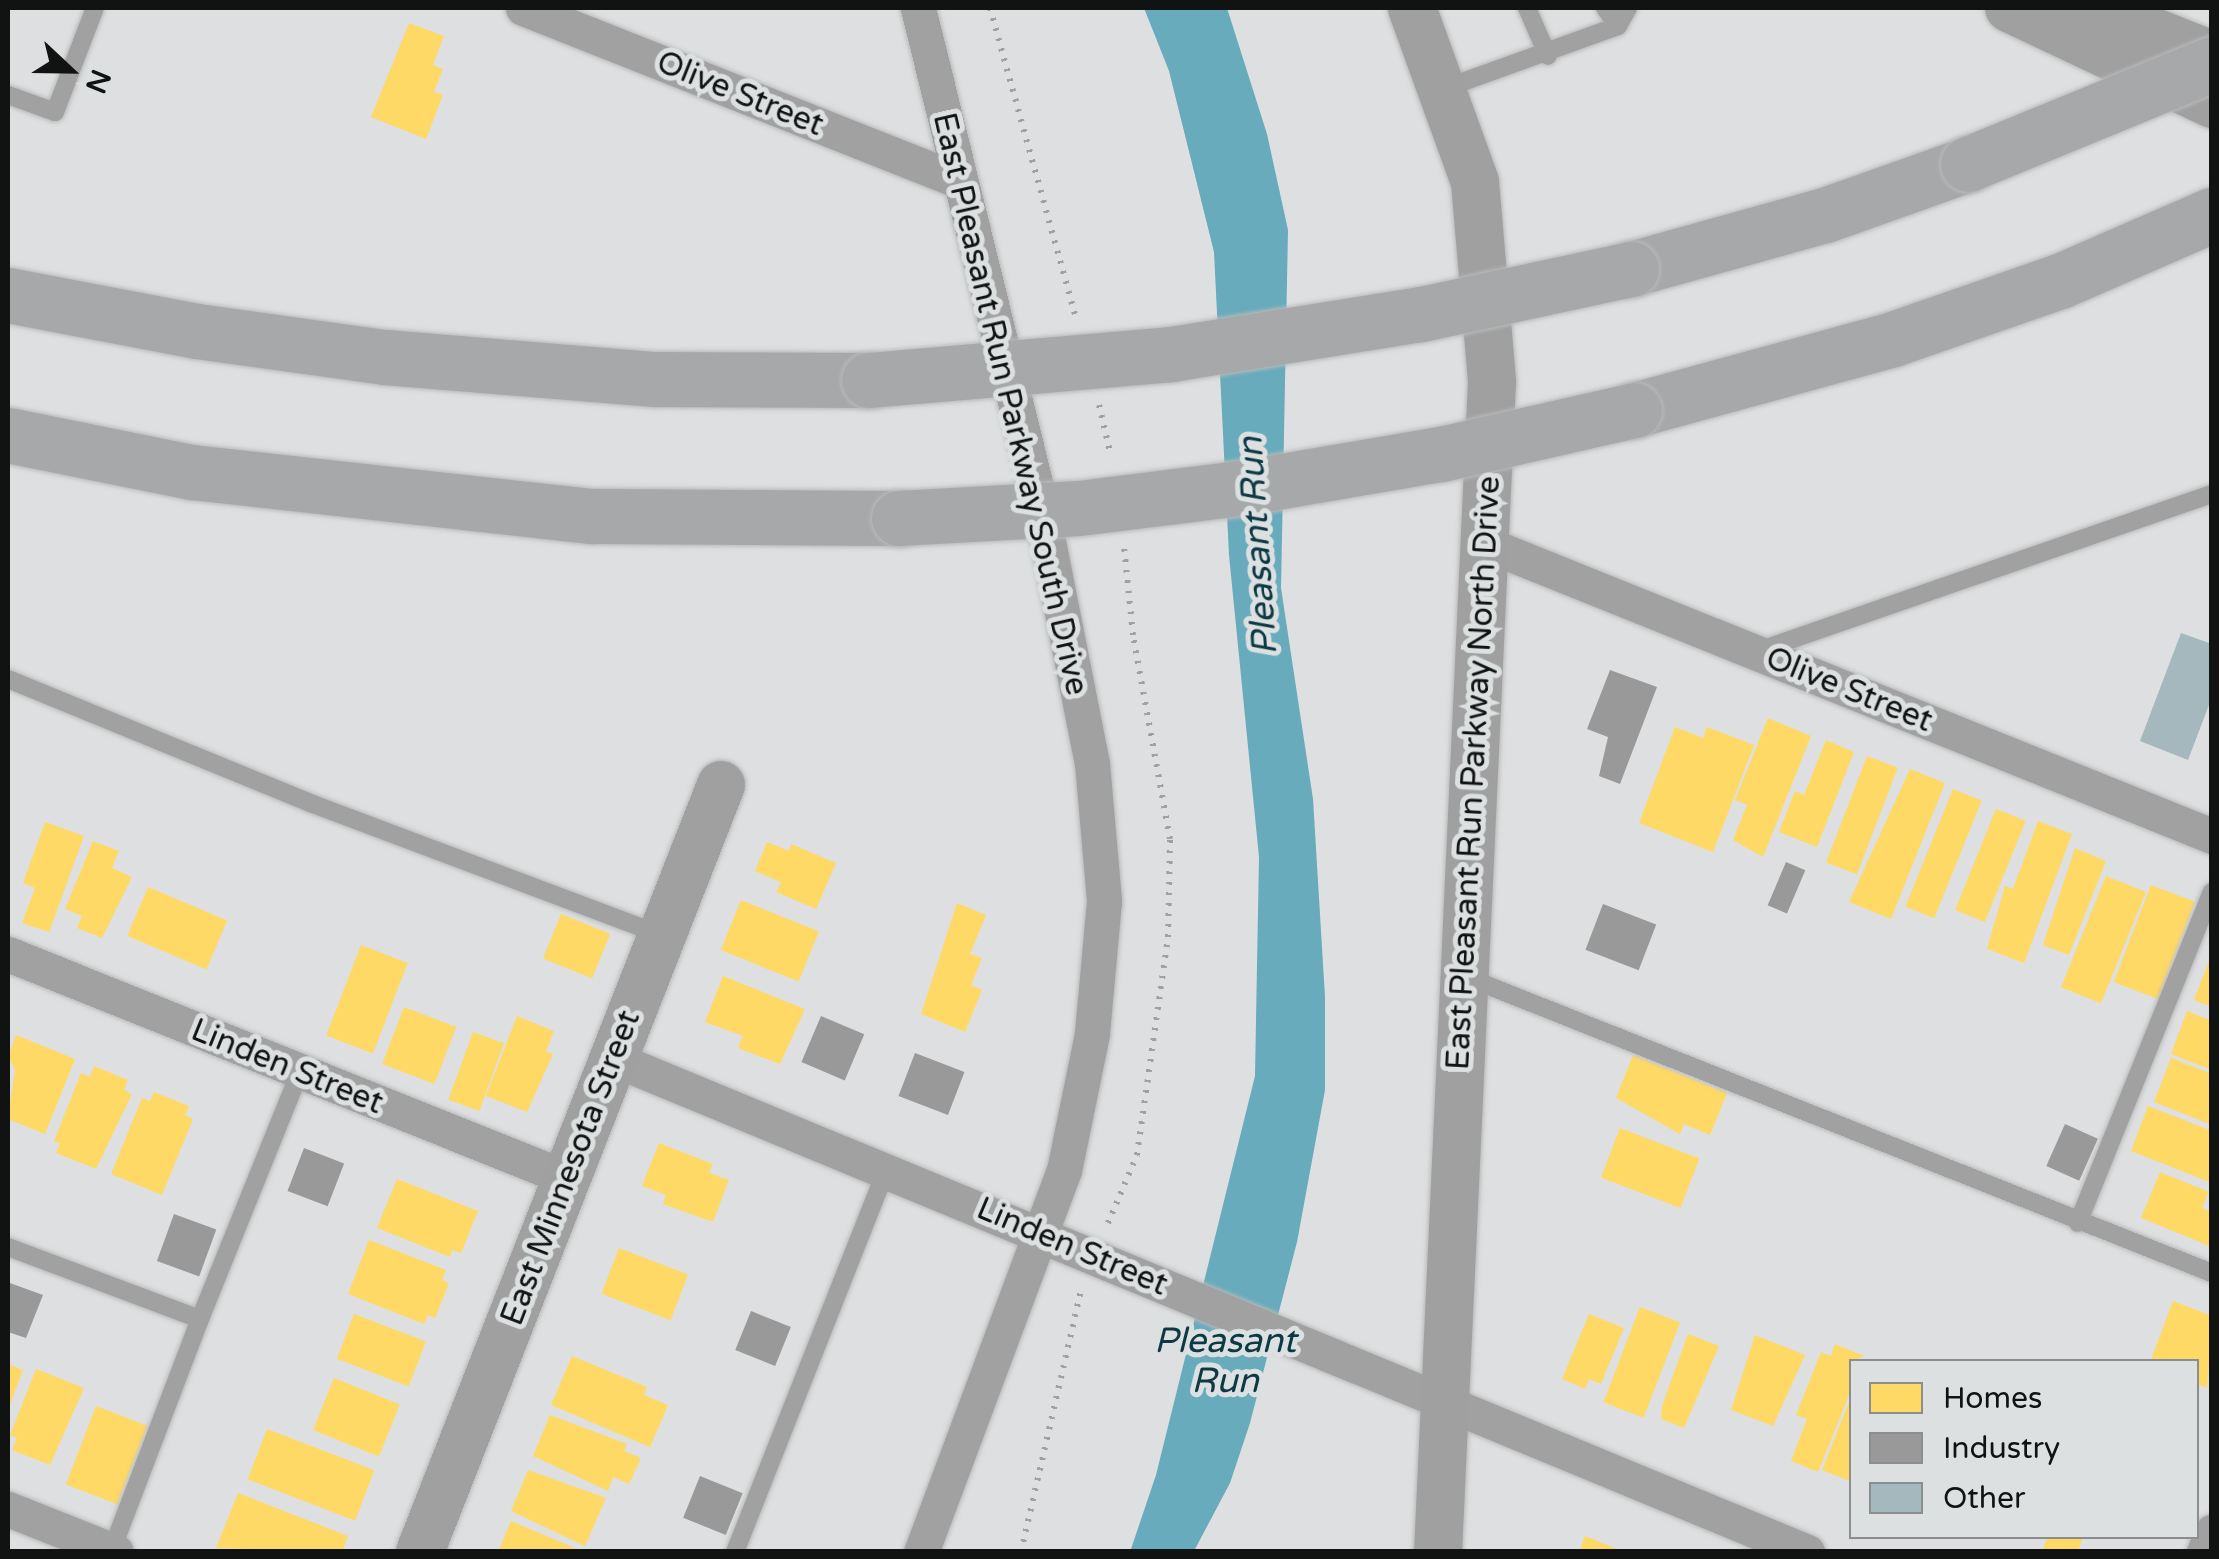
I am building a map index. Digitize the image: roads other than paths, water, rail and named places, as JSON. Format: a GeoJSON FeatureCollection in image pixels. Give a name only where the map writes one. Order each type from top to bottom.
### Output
{"type":"FeatureCollection","features":[{"type":"Feature","properties":{"kind":"highway"},"geometry":{"type":"LineString","coordinates":[[8,295],[166,326],[385,357],[655,379],[868,380],[1171,354],[1421,314],[1630,269],[1807,220],[1968,164],[2212,64]]}},
{"type":"Feature","properties":{"kind":"highway"},"geometry":{"type":"LineString","coordinates":[[8,435],[192,472],[592,516],[899,518],[1079,508],[1247,487],[1441,454],[1816,365],[2060,281],[2212,215]]}},
{"type":"Feature","properties":{"kind":"street","name":"Olive Street"},"geometry":{"type":"LineString","coordinates":[[523,8],[957,180]]}},
{"type":"Feature","properties":{"kind":"street","name":"East Pleasant Run Parkway South Drive"},"geometry":{"type":"LineString","coordinates":[[918,8],[957,180],[1042,511],[1102,843],[1102,938],[1088,1054],[1064,1170],[921,1552]]}},
{"type":"Feature","properties":{"kind":"street","name":"East Pleasant Run Parkway North Drive"},"geometry":{"type":"LineString","coordinates":[[1412,8],[1468,151],[1486,246],[1492,382],[1440,1401],[1438,1552]]}},
{"type":"Feature","properties":{"kind":"street"},"geometry":{"type":"LineString","coordinates":[[2008,8],[2212,104]]}},
{"type":"Feature","properties":{"kind":"street"},"geometry":{"type":"LineString","coordinates":[[2094,8],[2212,55]]}},
{"type":"Feature","properties":{"kind":"street","name":"Olive Street"},"geometry":{"type":"LineString","coordinates":[[1486,544],[2212,836]]}},
{"type":"Feature","properties":{"kind":"street","name":"East Minnesota Street"},"geometry":{"type":"LineString","coordinates":[[420,1552],[721,784]]}},
{"type":"Feature","properties":{"kind":"street","name":"Linden Street"},"geometry":{"type":"LineString","coordinates":[[8,954],[567,1178]]}},
{"type":"Feature","properties":{"kind":"street","name":"Linden Street"},"geometry":{"type":"LineString","coordinates":[[614,1059],[1807,1552]]}},
{"type":"Feature","properties":{"kind":"street"},"geometry":{"type":"LineString","coordinates":[[8,1509],[113,1551]]}},
{"type":"Feature","properties":{"kind":"street"},"geometry":{"type":"LineString","coordinates":[[2204,1552],[2212,1532]]}},
{"type":"Feature","properties":{"kind":"lane"},"geometry":{"type":"LineString","coordinates":[[8,95],[55,112],[96,8]]}},
{"type":"Feature","properties":{"kind":"lane"},"geometry":{"type":"LineString","coordinates":[[1527,8],[1548,56]]}},
{"type":"Feature","properties":{"kind":"lane"},"geometry":{"type":"LineString","coordinates":[[1605,8],[1618,26]]}},
{"type":"Feature","properties":{"kind":"lane"},"geometry":{"type":"LineString","coordinates":[[1443,89],[1548,56],[1618,26],[1628,8]]}},
{"type":"Feature","properties":{"kind":"lane"},"geometry":{"type":"LineString","coordinates":[[1755,652],[2212,494]]}},
{"type":"Feature","properties":{"kind":"lane"},"geometry":{"type":"LineString","coordinates":[[8,679],[662,935]]}},
{"type":"Feature","properties":{"kind":"lane"},"geometry":{"type":"LineString","coordinates":[[2078,1223],[2212,892]]}},
{"type":"Feature","properties":{"kind":"lane"},"geometry":{"type":"LineString","coordinates":[[1463,975],[2212,1274]]}},
{"type":"Feature","properties":{"kind":"lane"},"geometry":{"type":"LineString","coordinates":[[113,1551],[200,1319],[300,1072]]}},
{"type":"Feature","properties":{"kind":"lane"},"geometry":{"type":"LineString","coordinates":[[736,1552],[886,1171]]}},
{"type":"Feature","properties":{"kind":"lane"},"geometry":{"type":"LineString","coordinates":[[8,1247],[200,1319]]}},
{"type":"Feature","properties":{"kind":"water","name":"Pleasant Run"},"geometry":{"type":"Polygon","coordinates":[[[1144,8],[1227,8],[1267,134],[1288,230],[1281,588],[1313,799],[1325,997],[1325,1090],[1297,1242],[1250,1423],[1230,1483],[1194,1551],[1130,1552],[1156,1475],[1255,1076],[1259,857],[1229,555],[1214,252],[1169,71],[1144,8]]]}}]}
